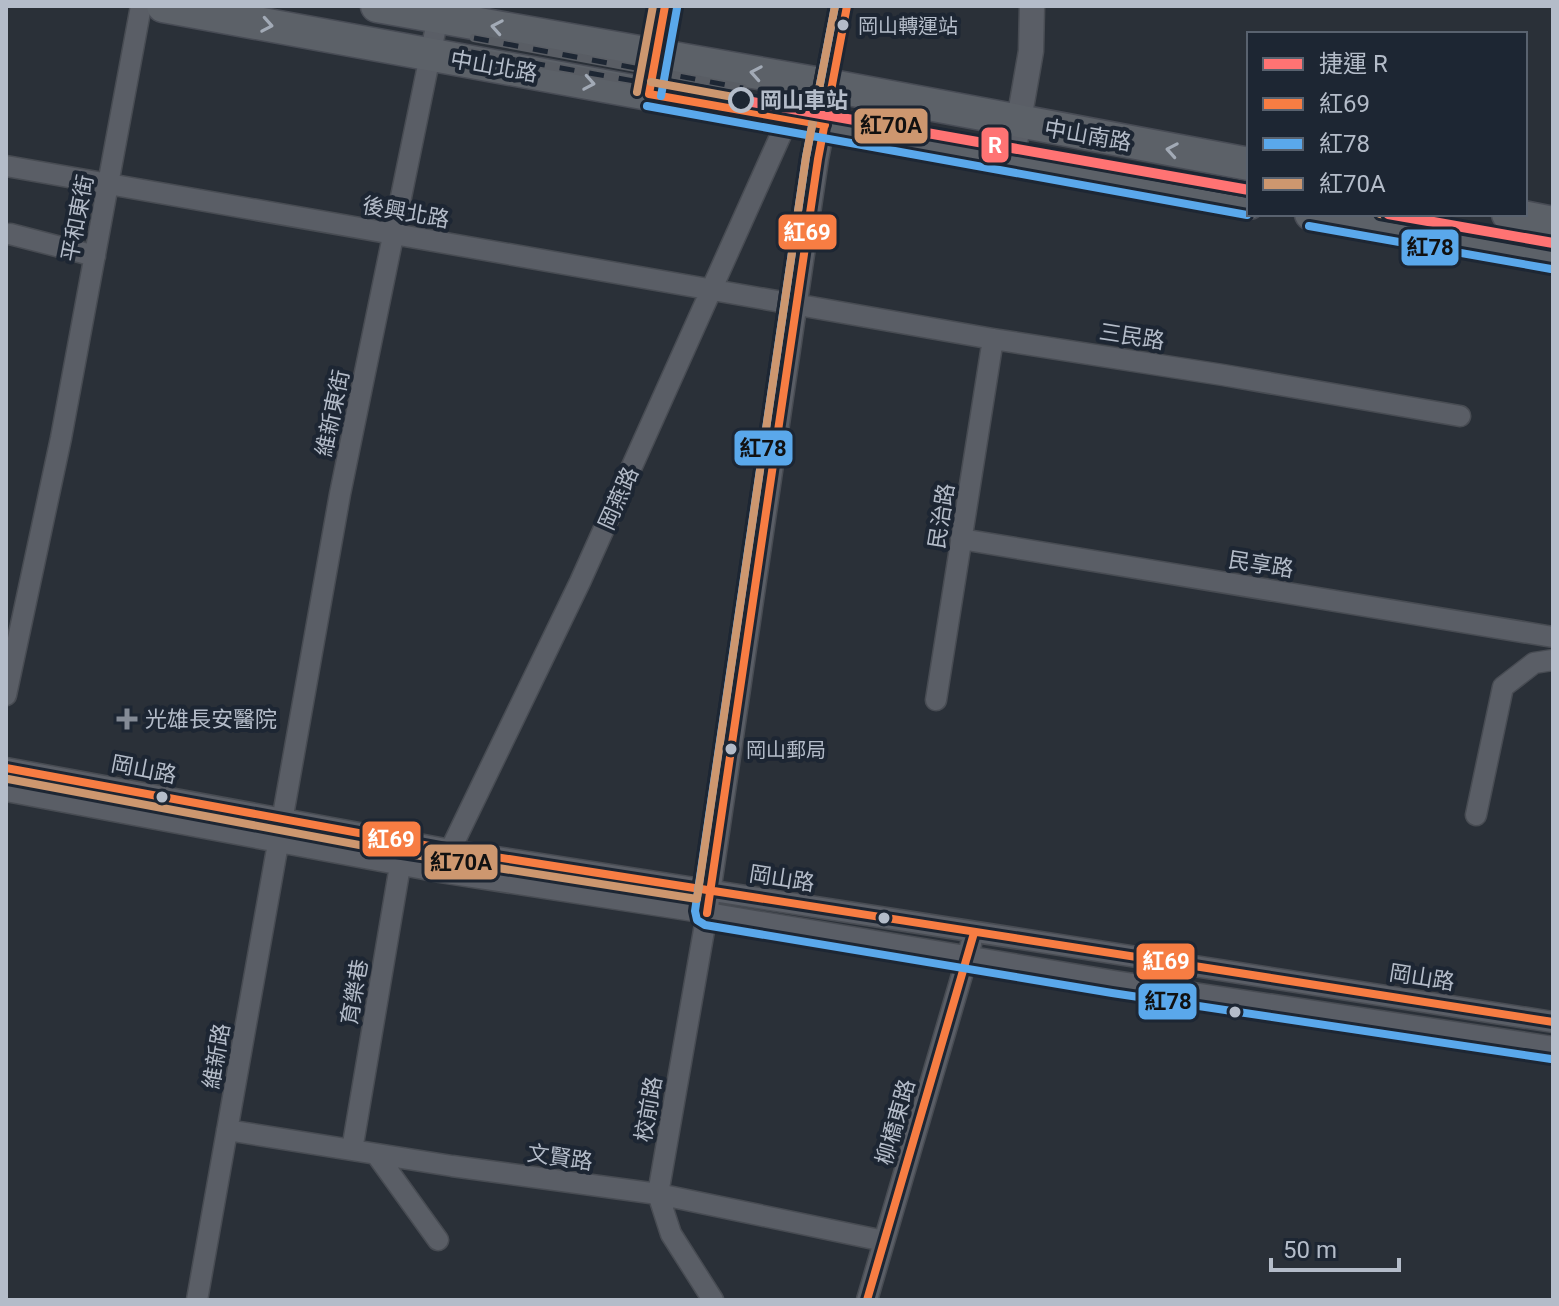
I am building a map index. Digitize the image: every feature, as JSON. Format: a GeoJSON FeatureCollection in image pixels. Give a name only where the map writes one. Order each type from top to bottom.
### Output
{"type":"FeatureCollection","features":[{"type":"Feature","properties":{"kind":"main road","name":"中山北路"},"geometry":{"type":"LineString","coordinates":[[163,6],[825,125]]}},
{"type":"Feature","properties":{"kind":"main road","name":"中山北路"},"geometry":{"type":"LineString","coordinates":[[377,6],[832,86]]}},
{"type":"Feature","properties":{"kind":"main road","name":"中山南路"},"geometry":{"type":"LineString","coordinates":[[832,86],[1247,164]]}},
{"type":"Feature","properties":{"kind":"main road","name":"中山南路"},"geometry":{"type":"LineString","coordinates":[[825,125],[1247,203]]}},
{"type":"Feature","properties":{"kind":"main road"},"geometry":{"type":"LineString","coordinates":[[1322,216],[1553,257]]}},
{"type":"Feature","properties":{"kind":"main road"},"geometry":{"type":"LineString","coordinates":[[1518,216],[1553,223]]}},
{"type":"Feature","properties":{"kind":"street","name":"平和東街"},"geometry":{"type":"LineString","coordinates":[[6,695],[61,438],[141,6]]}},
{"type":"Feature","properties":{"kind":"street"},"geometry":{"type":"LineString","coordinates":[[1012,160],[1031,51],[1032,6]]}},
{"type":"Feature","properties":{"kind":"street","name":"維新東街"},"geometry":{"type":"LineString","coordinates":[[282,820],[340,494],[438,17]]}},
{"type":"Feature","properties":{"kind":"street","name":"校前路"},"geometry":{"type":"LineString","coordinates":[[713,1300],[671,1234],[658,1194],[707,913],[832,86]]}},
{"type":"Feature","properties":{"kind":"street","name":"岡燕路"},"geometry":{"type":"LineString","coordinates":[[440,872],[580,582],[788,119]]}},
{"type":"Feature","properties":{"kind":"street","name":"後興北路"},"geometry":{"type":"LineString","coordinates":[[6,166],[797,305]]}},
{"type":"Feature","properties":{"kind":"street"},"geometry":{"type":"LineString","coordinates":[[10,234],[95,256]]}},
{"type":"Feature","properties":{"kind":"street","name":"三民路"},"geometry":{"type":"LineString","coordinates":[[797,305],[1460,416]]}},
{"type":"Feature","properties":{"kind":"street","name":"民治路"},"geometry":{"type":"LineString","coordinates":[[936,700],[993,339]]}},
{"type":"Feature","properties":{"kind":"street","name":"民享路"},"geometry":{"type":"LineString","coordinates":[[961,539],[1553,637]]}},
{"type":"Feature","properties":{"kind":"street"},"geometry":{"type":"LineString","coordinates":[[1476,815],[1503,687],[1534,663],[1553,660]]}},
{"type":"Feature","properties":{"kind":"street","name":"岡山路"},"geometry":{"type":"LineString","coordinates":[[6,768],[451,850],[1553,1022]]}},
{"type":"Feature","properties":{"kind":"street","name":"岡山路"},"geometry":{"type":"LineString","coordinates":[[6,791],[440,872],[1553,1047]]}},
{"type":"Feature","properties":{"kind":"street","name":"維新路"},"geometry":{"type":"LineString","coordinates":[[197,1300],[282,820]]}},
{"type":"Feature","properties":{"kind":"street","name":"育樂巷"},"geometry":{"type":"LineString","coordinates":[[352,1150],[404,842]]}},
{"type":"Feature","properties":{"kind":"street","name":"柳橋東路"},"geometry":{"type":"LineString","coordinates":[[867,1300],[974,933]]}},
{"type":"Feature","properties":{"kind":"street","name":"文賢路"},"geometry":{"type":"LineString","coordinates":[[227,1130],[658,1194],[884,1241]]}},
{"type":"Feature","properties":{"kind":"street"},"geometry":{"type":"LineString","coordinates":[[376,1154],[438,1240]]}},
{"type":"Feature","properties":{"kind":"railway"},"geometry":{"type":"LineString","coordinates":[[474,38],[743,88]]}},
{"type":"Feature","properties":{"kind":"railway"},"geometry":{"type":"LineString","coordinates":[[471,52],[741,100]]}},
{"type":"Feature","properties":{"kind":"metro line","name":"R"},"geometry":{"type":"LineString","coordinates":[[741,100],[1247,190]]}},
{"type":"Feature","properties":{"kind":"metro line","name":"R"},"geometry":{"type":"LineString","coordinates":[[1399,216],[1553,243]]}},
{"type":"Feature","properties":{"kind":"transit line","name":"紅70A"},"geometry":{"type":"LineString","coordinates":[[637,92],[653,6]]}},
{"type":"Feature","properties":{"kind":"transit line","name":"紅69"},"geometry":{"type":"LineString","coordinates":[[649,94],[665,6]]}},
{"type":"Feature","properties":{"kind":"transit line","name":"紅78"},"geometry":{"type":"LineString","coordinates":[[835,6],[806,157],[695,911],[697,920],[705,925],[1112,993],[1551,1059]]}},
{"type":"Feature","properties":{"kind":"transit line","name":"紅70A"},"geometry":{"type":"LineString","coordinates":[[8,779],[402,853],[697,899],[806,157],[835,6]]}},
{"type":"Feature","properties":{"kind":"transit line","name":"紅69"},"geometry":{"type":"LineString","coordinates":[[707,913],[818,159],[847,6]]}},
{"type":"Feature","properties":{"kind":"transit line","name":"紅78"},"geometry":{"type":"LineString","coordinates":[[661,96],[677,8]]}},
{"type":"Feature","properties":{"kind":"transit line","name":"紅70A"},"geometry":{"type":"LineString","coordinates":[[651,82],[1247,191]]}},
{"type":"Feature","properties":{"kind":"transit line","name":"紅69"},"geometry":{"type":"LineString","coordinates":[[649,94],[825,125]]}},
{"type":"Feature","properties":{"kind":"transit line","name":"紅78"},"geometry":{"type":"LineString","coordinates":[[647,106],[1247,215]]}},
{"type":"Feature","properties":{"kind":"transit line","name":"紅70A"},"geometry":{"type":"LineString","coordinates":[[1391,216],[1553,245]]}},
{"type":"Feature","properties":{"kind":"transit line","name":"紅78"},"geometry":{"type":"LineString","coordinates":[[1309,226],[1551,269]]}},
{"type":"Feature","properties":{"kind":"transit line","name":"紅69"},"geometry":{"type":"LineString","coordinates":[[6,768],[451,850],[1553,1022]]}},
{"type":"Feature","properties":{"kind":"transit line","name":"紅69"},"geometry":{"type":"LineString","coordinates":[[867,1300],[974,933]]}},
{"type":"Feature","properties":{"kind":"place","name":"岡山轉運站"},"geometry":{"type":"Point","coordinates":[843,25]}},
{"type":"Feature","properties":{"kind":"place","name":"岡山車站"},"geometry":{"type":"Point","coordinates":[741,100]}},
{"type":"Feature","properties":{"kind":"place","name":"光雄長安醫院"},"geometry":{"type":"Point","coordinates":[127,719]}},
{"type":"Feature","properties":{"kind":"place","name":"岡山郵局"},"geometry":{"type":"Point","coordinates":[731,749]}}]}
